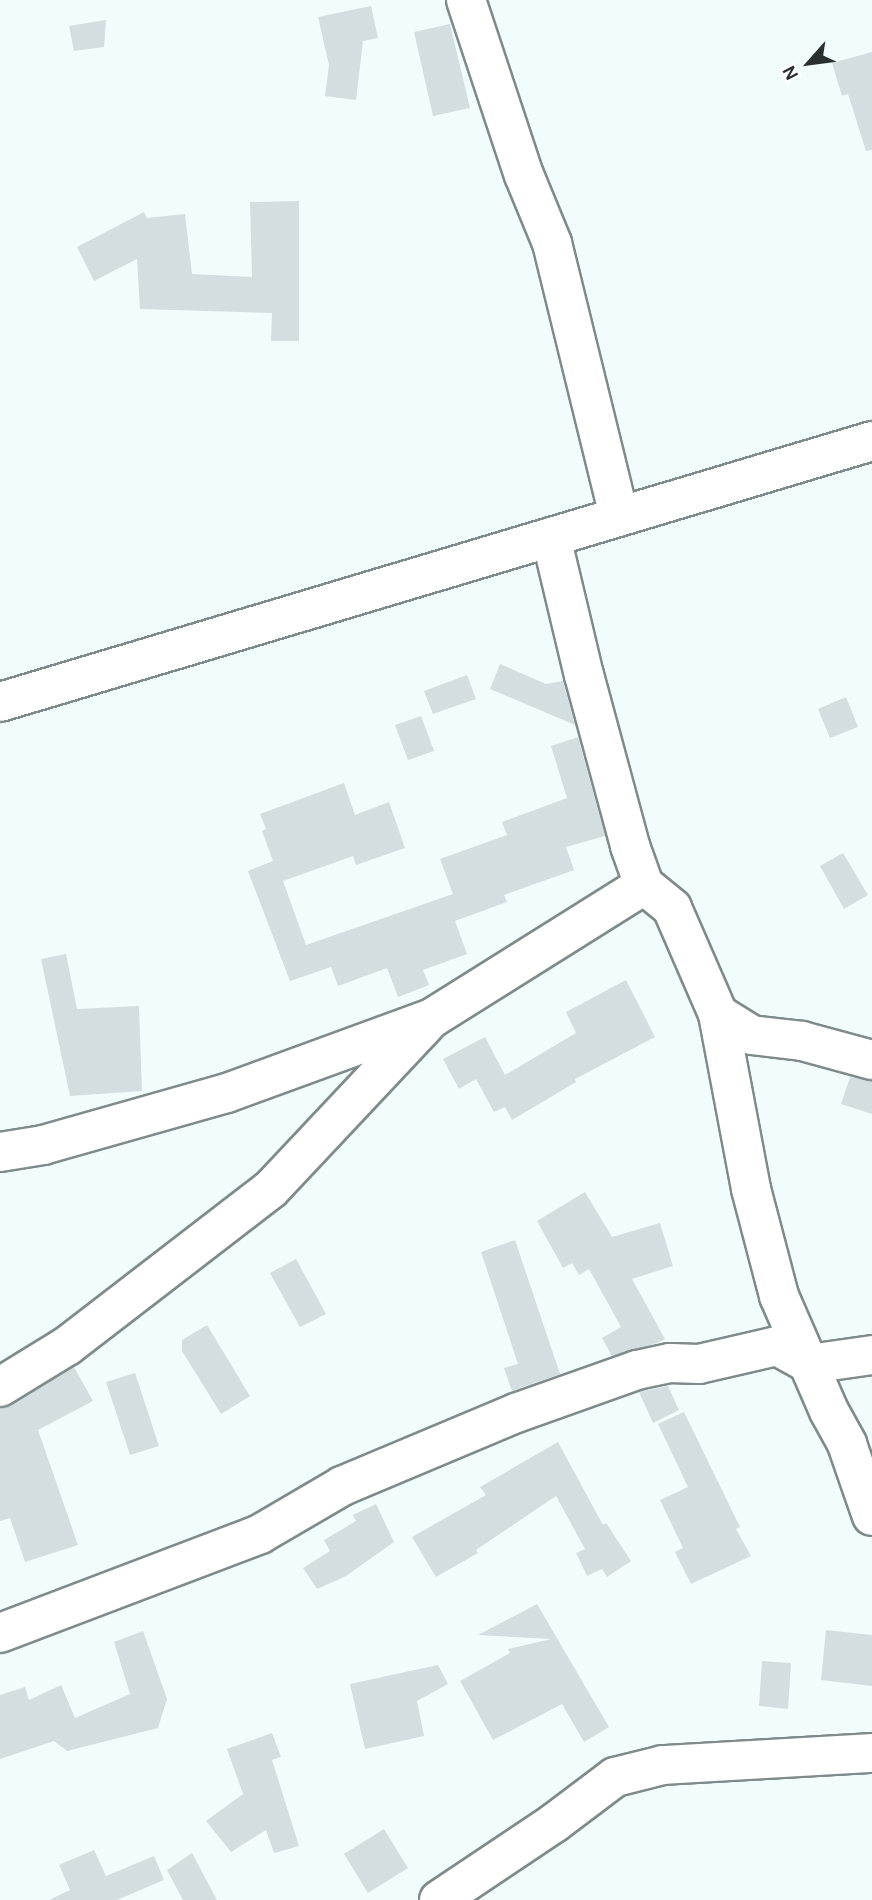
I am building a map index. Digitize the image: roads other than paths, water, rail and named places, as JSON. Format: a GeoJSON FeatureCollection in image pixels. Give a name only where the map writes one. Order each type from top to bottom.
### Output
{"type":"FeatureCollection","features":[{"type":"Feature","properties":{"kind":"main road"},"geometry":{"type":"LineString","coordinates":[[466,0],[515,150],[552,243],[619,516]]}},
{"type":"Feature","properties":{"kind":"main road"},"geometry":{"type":"LineString","coordinates":[[0,702],[872,442]]}},
{"type":"Feature","properties":{"kind":"main road"},"geometry":{"type":"LineString","coordinates":[[551,537],[611,782],[645,885],[671,908],[718,1014],[751,1189],[769,1247],[779,1296],[847,1444],[872,1516]]}},
{"type":"Feature","properties":{"kind":"main road"},"geometry":{"type":"LineString","coordinates":[[0,1152],[43,1145],[227,1093],[432,1018],[645,885]]}},
{"type":"Feature","properties":{"kind":"main road"},"geometry":{"type":"LineString","coordinates":[[718,1014],[751,1035],[802,1041],[872,1060]]}},
{"type":"Feature","properties":{"kind":"main road"},"geometry":{"type":"LineString","coordinates":[[0,1387],[67,1346],[271,1189],[432,1018]]}},
{"type":"Feature","properties":{"kind":"main road"},"geometry":{"type":"LineString","coordinates":[[0,1633],[260,1534],[342,1486],[516,1413],[636,1370],[670,1363],[699,1364],[777,1346],[809,1364],[872,1355]]}},
{"type":"Feature","properties":{"kind":"main road"},"geometry":{"type":"LineString","coordinates":[[439,1900],[554,1823],[615,1777],[663,1765],[872,1753]]}}]}
